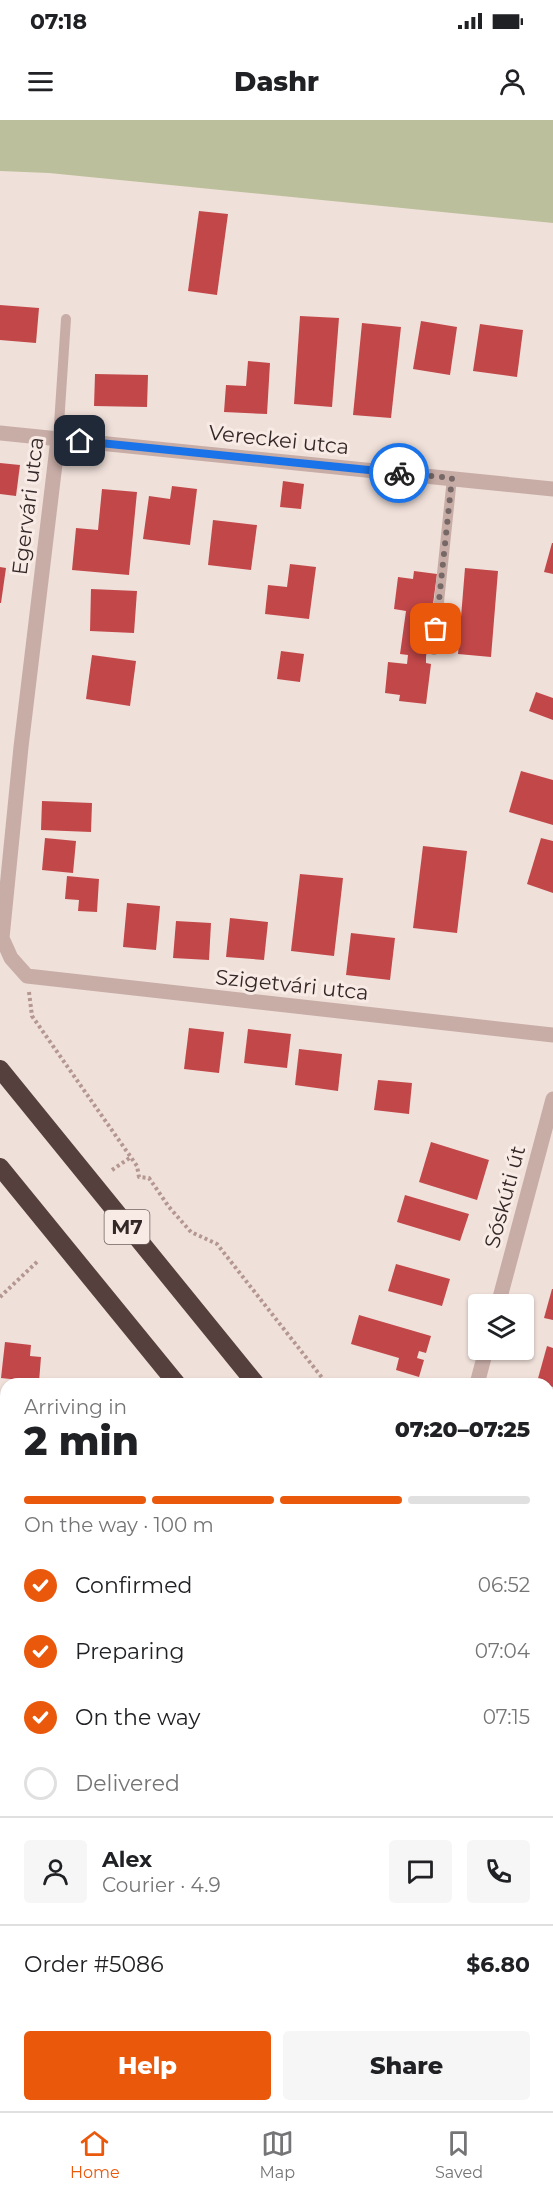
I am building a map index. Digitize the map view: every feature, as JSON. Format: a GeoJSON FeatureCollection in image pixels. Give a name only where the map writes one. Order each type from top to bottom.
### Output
{"type":"FeatureCollection","features":[{"type":"Feature","properties":{"kind":"highway","name":"M7"},"geometry":{"type":"LineString","coordinates":[[0,1069],[251,1378]]}},
{"type":"Feature","properties":{"kind":"highway"},"geometry":{"type":"LineString","coordinates":[[0,1167],[172,1378]]}},
{"type":"Feature","properties":{"kind":"street","name":"Vereckei utca"},"geometry":{"type":"LineString","coordinates":[[0,433],[553,489]]}},
{"type":"Feature","properties":{"kind":"street","name":"Egervári utca"},"geometry":{"type":"LineString","coordinates":[[27,976],[11,958],[2,939],[21,747],[58,439]]}},
{"type":"Feature","properties":{"kind":"street","name":"Szigetvári utca"},"geometry":{"type":"LineString","coordinates":[[27,976],[553,1035]]}},
{"type":"Feature","properties":{"kind":"street","name":"Sóskúti út"},"geometry":{"type":"LineString","coordinates":[[501,1294],[553,1099]]}},
{"type":"Feature","properties":{"kind":"street"},"geometry":{"type":"LineString","coordinates":[[479,1378],[483,1360]]}},
{"type":"Feature","properties":{"kind":"lane","name":"Egervári utca"},"geometry":{"type":"LineString","coordinates":[[58,439],[66,319]]}},
{"type":"Feature","properties":{"kind":"lane"},"geometry":{"type":"LineString","coordinates":[[434,650],[452,478]]}},
{"type":"Feature","properties":{"kind":"path"},"geometry":{"type":"LineString","coordinates":[[27,976],[32,1016],[138,1166],[139,1177],[149,1178],[169,1207],[191,1232],[217,1244],[322,1378]]}},
{"type":"Feature","properties":{"kind":"path"},"geometry":{"type":"LineString","coordinates":[[112,1170],[131,1157]]}},
{"type":"Feature","properties":{"kind":"path"},"geometry":{"type":"LineString","coordinates":[[0,1297],[39,1260]]}},
{"type":"Feature","properties":{"kind":"green space"},"geometry":{"type":"Polygon","coordinates":[[[0,120],[553,120],[553,223],[49,173],[0,171],[0,120]]]}},
{"type":"Feature","properties":{"kind":"building"},"geometry":{"type":"Polygon","coordinates":[[[199,211],[228,214],[217,295],[188,291],[199,211]]]}},
{"type":"Feature","properties":{"kind":"building"},"geometry":{"type":"Polygon","coordinates":[[[0,305],[39,308],[36,343],[0,340],[0,305]]]}},
{"type":"Feature","properties":{"kind":"building"},"geometry":{"type":"Polygon","coordinates":[[[300,316],[339,318],[332,407],[294,404],[300,316]]]}},
{"type":"Feature","properties":{"kind":"building"},"geometry":{"type":"Polygon","coordinates":[[[421,321],[457,327],[450,375],[413,369],[421,321]]]}},
{"type":"Feature","properties":{"kind":"building"},"geometry":{"type":"Polygon","coordinates":[[[362,323],[401,327],[391,418],[353,415],[362,323]]]}},
{"type":"Feature","properties":{"kind":"building"},"geometry":{"type":"Polygon","coordinates":[[[480,324],[523,330],[517,377],[473,371],[480,324]]]}},
{"type":"Feature","properties":{"kind":"building"},"geometry":{"type":"Polygon","coordinates":[[[248,361],[270,363],[267,414],[224,412],[226,385],[246,386],[248,361]]]}},
{"type":"Feature","properties":{"kind":"building"},"geometry":{"type":"Polygon","coordinates":[[[95,374],[148,375],[147,407],[94,406],[95,374]]]}},
{"type":"Feature","properties":{"kind":"building"},"geometry":{"type":"Polygon","coordinates":[[[0,463],[20,465],[16,496],[0,494],[0,463]]]}},
{"type":"Feature","properties":{"kind":"building"},"geometry":{"type":"Polygon","coordinates":[[[283,481],[304,484],[301,509],[280,507],[283,481]]]}},
{"type":"Feature","properties":{"kind":"building"},"geometry":{"type":"Polygon","coordinates":[[[172,486],[197,489],[190,545],[143,539],[149,496],[170,499],[172,486]]]}},
{"type":"Feature","properties":{"kind":"building"},"geometry":{"type":"Polygon","coordinates":[[[102,489],[137,492],[129,575],[72,570],[76,528],[98,530],[102,489]]]}},
{"type":"Feature","properties":{"kind":"building"},"geometry":{"type":"Polygon","coordinates":[[[213,520],[257,525],[251,570],[208,565],[213,520]]]}},
{"type":"Feature","properties":{"kind":"building"},"geometry":{"type":"Polygon","coordinates":[[[553,543],[553,574],[544,572],[553,543]]]}},
{"type":"Feature","properties":{"kind":"building"},"geometry":{"type":"Polygon","coordinates":[[[290,564],[316,567],[309,619],[265,614],[268,585],[287,587],[290,564]]]}},
{"type":"Feature","properties":{"kind":"building"},"geometry":{"type":"Polygon","coordinates":[[[0,567],[6,568],[1,603],[0,603],[0,567]]]}},
{"type":"Feature","properties":{"kind":"building"},"geometry":{"type":"Polygon","coordinates":[[[465,568],[498,571],[491,657],[458,654],[465,568]]]}},
{"type":"Feature","properties":{"kind":"building"},"geometry":{"type":"Polygon","coordinates":[[[414,571],[437,574],[426,657],[426,663],[431,664],[426,704],[399,701],[400,695],[385,693],[388,662],[407,664],[408,655],[400,654],[406,611],[394,609],[398,577],[413,579],[414,571]]]}},
{"type":"Feature","properties":{"kind":"building"},"geometry":{"type":"Polygon","coordinates":[[[91,589],[137,591],[134,633],[90,631],[91,589]]]}},
{"type":"Feature","properties":{"kind":"building"},"geometry":{"type":"Polygon","coordinates":[[[281,651],[304,654],[300,682],[277,679],[281,651]]]}},
{"type":"Feature","properties":{"kind":"building"},"geometry":{"type":"Polygon","coordinates":[[[92,655],[136,661],[130,706],[86,699],[92,655]]]}},
{"type":"Feature","properties":{"kind":"building"},"geometry":{"type":"Polygon","coordinates":[[[536,692],[553,698],[553,720],[529,711],[536,692]]]}},
{"type":"Feature","properties":{"kind":"building"},"geometry":{"type":"Polygon","coordinates":[[[521,771],[553,780],[553,825],[509,812],[521,771]]]}},
{"type":"Feature","properties":{"kind":"building"},"geometry":{"type":"Polygon","coordinates":[[[42,801],[92,803],[91,832],[41,830],[42,801]]]}},
{"type":"Feature","properties":{"kind":"building"},"geometry":{"type":"Polygon","coordinates":[[[45,838],[76,841],[73,873],[42,870],[45,838]]]}},
{"type":"Feature","properties":{"kind":"building"},"geometry":{"type":"Polygon","coordinates":[[[541,838],[553,841],[553,893],[527,884],[541,838]]]}},
{"type":"Feature","properties":{"kind":"building"},"geometry":{"type":"Polygon","coordinates":[[[423,846],[467,851],[457,933],[413,928],[423,846]]]}},
{"type":"Feature","properties":{"kind":"building"},"geometry":{"type":"Polygon","coordinates":[[[300,874],[343,878],[334,956],[291,951],[300,874]]]}},
{"type":"Feature","properties":{"kind":"building"},"geometry":{"type":"Polygon","coordinates":[[[67,876],[99,879],[97,912],[78,911],[79,900],[65,899],[67,876]]]}},
{"type":"Feature","properties":{"kind":"building"},"geometry":{"type":"Polygon","coordinates":[[[127,903],[160,906],[156,950],[123,947],[127,903]]]}},
{"type":"Feature","properties":{"kind":"building"},"geometry":{"type":"Polygon","coordinates":[[[230,918],[268,922],[264,960],[226,957],[230,918]]]}},
{"type":"Feature","properties":{"kind":"building"},"geometry":{"type":"Polygon","coordinates":[[[176,921],[211,923],[209,960],[173,958],[176,921]]]}},
{"type":"Feature","properties":{"kind":"building"},"geometry":{"type":"Polygon","coordinates":[[[351,933],[395,938],[390,980],[346,975],[351,933]]]}},
{"type":"Feature","properties":{"kind":"building"},"geometry":{"type":"Polygon","coordinates":[[[189,1028],[224,1032],[219,1073],[184,1069],[189,1028]]]}},
{"type":"Feature","properties":{"kind":"building"},"geometry":{"type":"Polygon","coordinates":[[[248,1029],[291,1034],[287,1068],[244,1063],[248,1029]]]}},
{"type":"Feature","properties":{"kind":"building"},"geometry":{"type":"Polygon","coordinates":[[[299,1049],[342,1054],[338,1091],[295,1085],[299,1049]]]}},
{"type":"Feature","properties":{"kind":"building"},"geometry":{"type":"Polygon","coordinates":[[[378,1080],[412,1083],[409,1114],[374,1110],[378,1080]]]}},
{"type":"Feature","properties":{"kind":"building"},"geometry":{"type":"Polygon","coordinates":[[[431,1142],[489,1160],[477,1200],[419,1182],[431,1142]]]}},
{"type":"Feature","properties":{"kind":"building"},"geometry":{"type":"Polygon","coordinates":[[[405,1195],[469,1214],[460,1241],[397,1222],[405,1195]]]}},
{"type":"Feature","properties":{"kind":"building"},"geometry":{"type":"Polygon","coordinates":[[[396,1264],[450,1279],[442,1306],[388,1291],[396,1264]]]}},
{"type":"Feature","properties":{"kind":"building"},"geometry":{"type":"Polygon","coordinates":[[[553,1289],[553,1320],[544,1318],[553,1289]]]}},
{"type":"Feature","properties":{"kind":"building"},"geometry":{"type":"Polygon","coordinates":[[[359,1315],[431,1336],[426,1353],[419,1351],[417,1358],[424,1360],[419,1377],[396,1370],[399,1358],[351,1344],[359,1315]]]}},
{"type":"Feature","properties":{"kind":"building"},"geometry":{"type":"Polygon","coordinates":[[[5,1342],[31,1345],[30,1356],[41,1357],[39,1378],[1,1378],[5,1342]]]}},
{"type":"Feature","properties":{"kind":"building"},"geometry":{"type":"Polygon","coordinates":[[[547,1346],[553,1348],[553,1378],[538,1378],[547,1346]]]}},
{"type":"Feature","properties":{"kind":"way so far"},"geometry":{"type":"LineString","coordinates":[[399,473],[452,478],[436,629]]}},
{"type":"Feature","properties":{"kind":"route"},"geometry":{"type":"LineString","coordinates":[[80,441],[399,473]]}}]}
